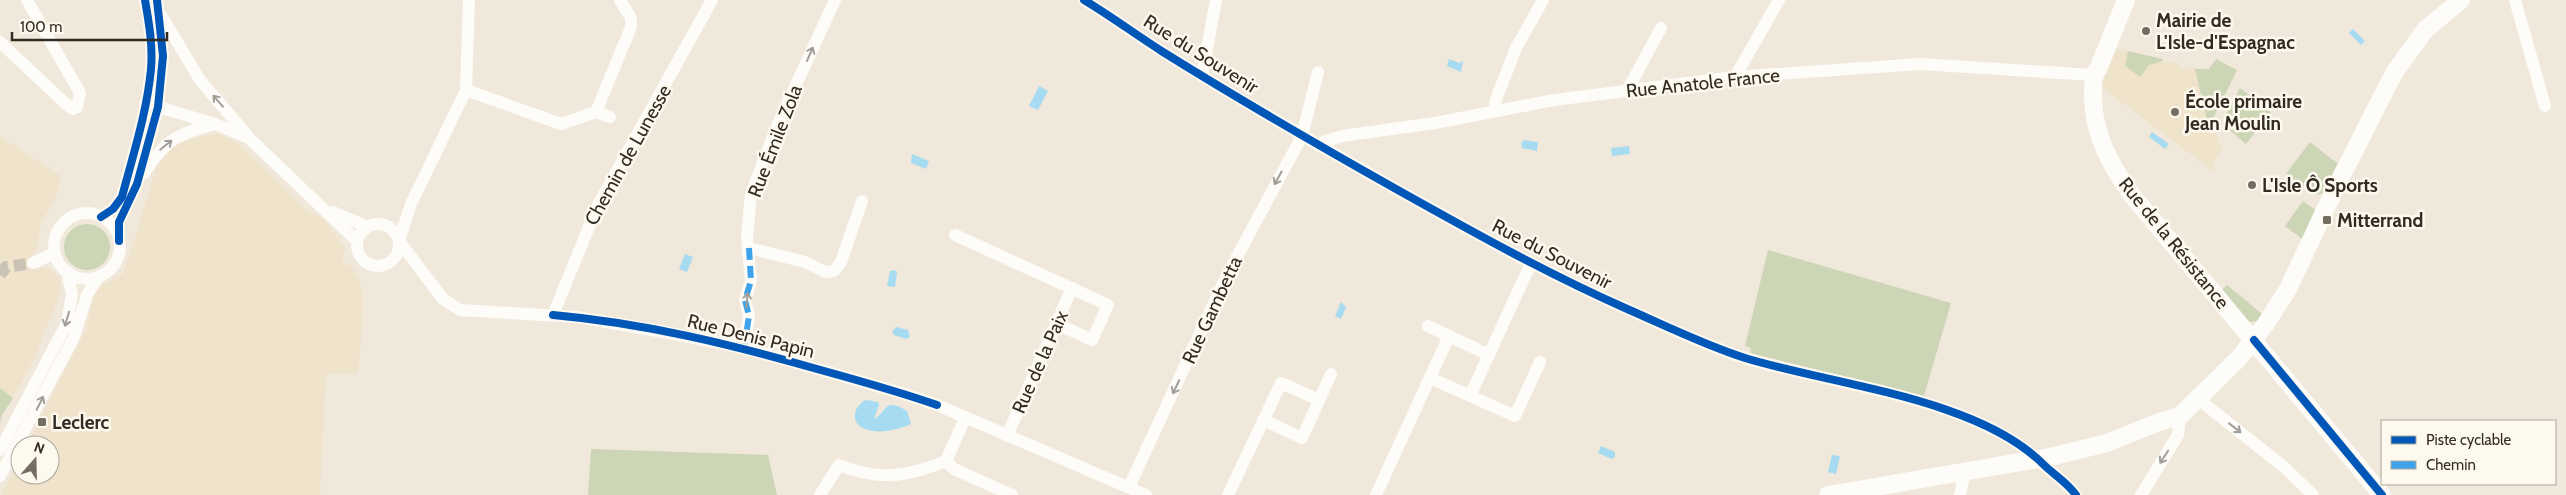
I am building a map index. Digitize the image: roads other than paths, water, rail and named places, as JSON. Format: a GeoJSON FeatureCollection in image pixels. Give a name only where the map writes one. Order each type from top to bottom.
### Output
{"type":"FeatureCollection","features":[{"type":"Feature","properties":{"kind":"main road","name":"Rue de la Résistance"},"geometry":{"type":"LineString","coordinates":[[2126,0],[2099,67],[2093,75],[2093,106],[2102,146],[2115,171],[2131,194],[2382,495]]}},
{"type":"Feature","properties":{"kind":"main road"},"geometry":{"type":"LineString","coordinates":[[1828,495],[2039,459],[2107,443],[2159,422],[2180,416],[2239,358],[2254,340],[2288,290],[2332,194],[2394,72],[2425,30],[2461,0]]}},
{"type":"Feature","properties":{"kind":"street"},"geometry":{"type":"LineString","coordinates":[[0,42],[67,105],[73,108],[77,107],[80,93],[27,0]]}},
{"type":"Feature","properties":{"kind":"street"},"geometry":{"type":"LineString","coordinates":[[101,217],[113,209],[122,197],[145,103],[151,68],[151,42],[145,0]]}},
{"type":"Feature","properties":{"kind":"street"},"geometry":{"type":"LineString","coordinates":[[368,227],[358,241],[359,254],[369,264],[382,266],[393,259],[399,248],[399,241],[411,204],[466,90],[469,0]]}},
{"type":"Feature","properties":{"kind":"street"},"geometry":{"type":"LineString","coordinates":[[596,112],[631,28],[631,18],[620,0]]}},
{"type":"Feature","properties":{"kind":"street","name":"Chemin de Lunesse"},"geometry":{"type":"LineString","coordinates":[[553,315],[598,205],[645,124],[712,0]]}},
{"type":"Feature","properties":{"kind":"street","name":"Rue Émile Zola"},"geometry":{"type":"LineString","coordinates":[[744,348],[749,316],[746,300],[751,281],[749,248],[751,194],[758,174],[835,0]]}},
{"type":"Feature","properties":{"kind":"street","name":"Rue du Souvenir"},"geometry":{"type":"LineString","coordinates":[[1084,0],[1202,76],[1302,136],[1531,264],[1646,318],[1744,357],[1886,392],[1973,421],[2000,434],[2039,459],[2068,484],[2076,495]]}},
{"type":"Feature","properties":{"kind":"street"},"geometry":{"type":"LineString","coordinates":[[1202,76],[1216,0]]}},
{"type":"Feature","properties":{"kind":"street"},"geometry":{"type":"LineString","coordinates":[[1496,110],[1495,102],[1516,48],[1543,0]]}},
{"type":"Feature","properties":{"kind":"street"},"geometry":{"type":"LineString","coordinates":[[1735,77],[1780,0]]}},
{"type":"Feature","properties":{"kind":"street"},"geometry":{"type":"LineString","coordinates":[[2515,0],[2545,106]]}},
{"type":"Feature","properties":{"kind":"street"},"geometry":{"type":"LineString","coordinates":[[137,184],[158,107],[163,56],[158,6]]}},
{"type":"Feature","properties":{"kind":"street"},"geometry":{"type":"LineString","coordinates":[[158,6],[200,80],[249,138],[358,241]]}},
{"type":"Feature","properties":{"kind":"street"},"geometry":{"type":"LineString","coordinates":[[1626,91],[1661,28]]}},
{"type":"Feature","properties":{"kind":"street","name":"Rue Anatole France"},"geometry":{"type":"LineString","coordinates":[[1319,146],[1323,142],[1342,136],[1436,123],[1496,110],[1735,77],[1920,64],[2093,75]]}},
{"type":"Feature","properties":{"kind":"street","name":"Rue Gambetta"},"geometry":{"type":"LineString","coordinates":[[1129,487],[1226,277],[1302,136],[1318,72]]}},
{"type":"Feature","properties":{"kind":"street"},"geometry":{"type":"LineString","coordinates":[[466,90],[561,124],[596,112],[610,117]]}},
{"type":"Feature","properties":{"kind":"street"},"geometry":{"type":"LineString","coordinates":[[145,103],[215,124],[249,138]]}},
{"type":"Feature","properties":{"kind":"street"},"geometry":{"type":"LineString","coordinates":[[119,241],[116,231],[101,217],[80,214],[69,218],[61,226],[55,236],[55,253],[62,268],[81,279],[98,277],[110,270],[116,261],[119,241],[119,222],[137,184],[165,144],[181,134],[215,124]]}},
{"type":"Feature","properties":{"kind":"street"},"geometry":{"type":"LineString","coordinates":[[749,248],[805,262],[825,272],[834,271],[841,262],[862,201]]}},
{"type":"Feature","properties":{"kind":"street"},"geometry":{"type":"LineString","coordinates":[[324,208],[368,227],[385,225],[411,204]]}},
{"type":"Feature","properties":{"kind":"street"},"geometry":{"type":"LineString","coordinates":[[385,225],[394,232],[399,241]]}},
{"type":"Feature","properties":{"kind":"street"},"geometry":{"type":"LineString","coordinates":[[955,235],[1108,304],[1092,340],[1057,324]]}},
{"type":"Feature","properties":{"kind":"street","name":"Rue Denis Papin"},"geometry":{"type":"LineString","coordinates":[[399,241],[442,299],[454,308],[467,311],[553,315],[628,324],[744,348],[905,394],[1146,495]]}},
{"type":"Feature","properties":{"kind":"street"},"geometry":{"type":"LineString","coordinates":[[33,263],[55,253]]}},
{"type":"Feature","properties":{"kind":"street"},"geometry":{"type":"LineString","coordinates":[[393,259],[415,262]]}},
{"type":"Feature","properties":{"kind":"street"},"geometry":{"type":"LineString","coordinates":[[1470,396],[1531,264]]}},
{"type":"Feature","properties":{"kind":"street"},"geometry":{"type":"LineString","coordinates":[[0,450],[67,323],[72,294],[67,272]]}},
{"type":"Feature","properties":{"kind":"street"},"geometry":{"type":"LineString","coordinates":[[0,476],[74,338],[86,295],[98,277]]}},
{"type":"Feature","properties":{"kind":"street","name":"Rue de la Paix"},"geometry":{"type":"LineString","coordinates":[[1007,436],[1072,288]]}},
{"type":"Feature","properties":{"kind":"street"},"geometry":{"type":"LineString","coordinates":[[1428,326],[1489,355]]}},
{"type":"Feature","properties":{"kind":"street"},"geometry":{"type":"LineString","coordinates":[[1376,495],[1449,336]]}},
{"type":"Feature","properties":{"kind":"street"},"geometry":{"type":"LineString","coordinates":[[1430,378],[1515,416],[1540,362]]}},
{"type":"Feature","properties":{"kind":"street"},"geometry":{"type":"LineString","coordinates":[[1263,420],[1302,438],[1331,374]]}},
{"type":"Feature","properties":{"kind":"street"},"geometry":{"type":"LineString","coordinates":[[1228,495],[1280,383],[1319,400]]}},
{"type":"Feature","properties":{"kind":"street"},"geometry":{"type":"LineString","coordinates":[[2197,398],[2284,467],[2313,495]]}},
{"type":"Feature","properties":{"kind":"street"},"geometry":{"type":"LineString","coordinates":[[2141,495],[2178,435],[2180,416]]}},
{"type":"Feature","properties":{"kind":"street"},"geometry":{"type":"LineString","coordinates":[[820,495],[839,465],[857,472],[890,477],[918,472],[946,461],[965,418]]}},
{"type":"Feature","properties":{"kind":"street"},"geometry":{"type":"LineString","coordinates":[[946,461],[954,469],[1012,495]]}},
{"type":"Feature","properties":{"kind":"street"},"geometry":{"type":"LineString","coordinates":[[1960,495],[1965,472]]}},
{"type":"Feature","properties":{"kind":"water"},"geometry":{"type":"Polygon","coordinates":[[[2353,29],[2365,41],[2361,45],[2349,33],[2353,29]]]}},
{"type":"Feature","properties":{"kind":"water"},"geometry":{"type":"Polygon","coordinates":[[[1449,59],[1459,63],[1463,61],[1461,72],[1447,66],[1449,59]]]}},
{"type":"Feature","properties":{"kind":"water"},"geometry":{"type":"Polygon","coordinates":[[[1039,86],[1048,91],[1038,110],[1029,106],[1039,86]]]}},
{"type":"Feature","properties":{"kind":"water"},"geometry":{"type":"Polygon","coordinates":[[[2152,132],[2169,144],[2165,149],[2149,137],[2152,132]]]}},
{"type":"Feature","properties":{"kind":"water"},"geometry":{"type":"Polygon","coordinates":[[[1524,140],[1538,142],[1537,151],[1522,148],[1521,143],[1524,140]]]}},
{"type":"Feature","properties":{"kind":"water"},"geometry":{"type":"Polygon","coordinates":[[[1629,146],[1630,154],[1612,156],[1611,148],[1629,146]]]}},
{"type":"Feature","properties":{"kind":"water"},"geometry":{"type":"Polygon","coordinates":[[[912,154],[929,161],[926,169],[911,163],[912,154]]]}},
{"type":"Feature","properties":{"kind":"water"},"geometry":{"type":"Polygon","coordinates":[[[685,254],[693,257],[687,272],[679,269],[685,254]]]}},
{"type":"Feature","properties":{"kind":"water"},"geometry":{"type":"Polygon","coordinates":[[[895,270],[897,273],[895,287],[887,286],[890,271],[895,270]]]}},
{"type":"Feature","properties":{"kind":"water"},"geometry":{"type":"Polygon","coordinates":[[[1341,302],[1346,307],[1341,319],[1335,316],[1341,302]]]}},
{"type":"Feature","properties":{"kind":"water"},"geometry":{"type":"Polygon","coordinates":[[[896,327],[908,330],[910,337],[906,339],[894,335],[892,332],[896,327]]]}},
{"type":"Feature","properties":{"kind":"water"},"geometry":{"type":"Polygon","coordinates":[[[866,400],[878,402],[879,405],[874,419],[887,407],[894,405],[907,411],[911,424],[887,431],[863,428],[856,422],[855,414],[856,409],[866,400]]]}},
{"type":"Feature","properties":{"kind":"water"},"geometry":{"type":"Polygon","coordinates":[[[1601,446],[1615,452],[1615,457],[1612,459],[1598,453],[1601,446]]]}},
{"type":"Feature","properties":{"kind":"water"},"geometry":{"type":"Polygon","coordinates":[[[1832,455],[1840,456],[1836,474],[1828,472],[1832,455]]]}},
{"type":"Feature","properties":{"kind":"tunnel"},"geometry":{"type":"LineString","coordinates":[[0,275],[6,267],[33,263]]}},
{"type":"Feature","properties":{"kind":"place","name":"Mairie de L'Isle-d'Espagnac"},"geometry":{"type":"Point","coordinates":[2146,31]}},
{"type":"Feature","properties":{"kind":"place","name":"École primaire Jean Moulin"},"geometry":{"type":"Point","coordinates":[2175,112]}},
{"type":"Feature","properties":{"kind":"place","name":"L'Isle Ô Sports"},"geometry":{"type":"Point","coordinates":[2252,185]}},
{"type":"Feature","properties":{"kind":"place","name":"Mitterrand"},"geometry":{"type":"Point","coordinates":[2327,220]}},
{"type":"Feature","properties":{"kind":"place","name":"Leclerc"},"geometry":{"type":"Point","coordinates":[42,422]}}]}
